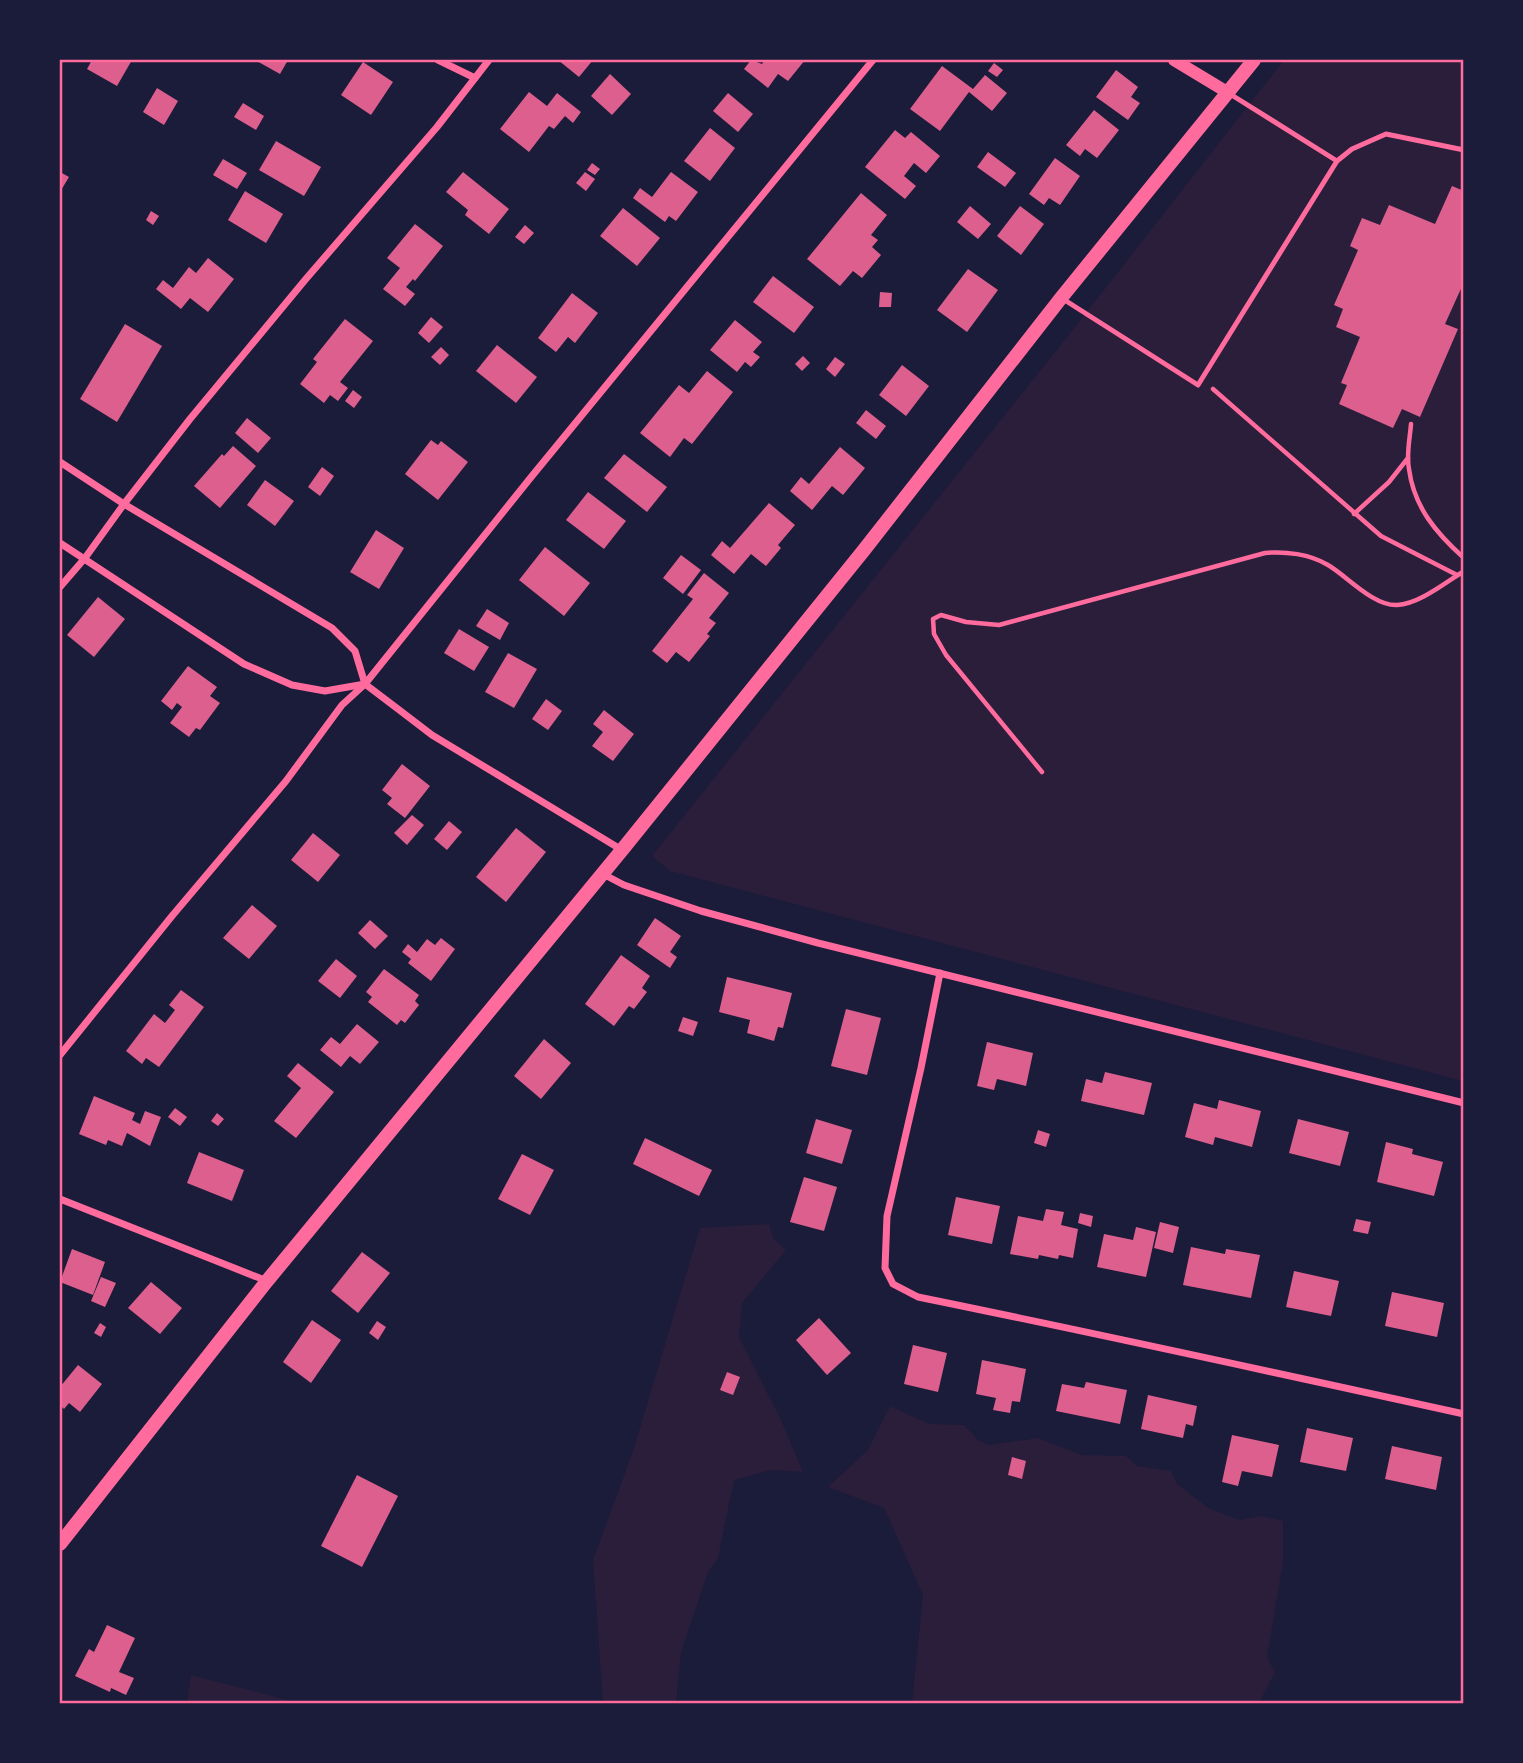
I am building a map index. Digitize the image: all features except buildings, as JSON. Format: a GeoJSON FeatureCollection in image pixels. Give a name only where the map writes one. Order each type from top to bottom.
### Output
{"type":"FeatureCollection","features":[{"type":"Feature","properties":{"kind":"main road"},"geometry":{"type":"LineString","coordinates":[[60,1544],[267,1281],[603,874],[1254,60]]}},
{"type":"Feature","properties":{"kind":"street"},"geometry":{"type":"LineString","coordinates":[[438,60],[475,78]]}},
{"type":"Feature","properties":{"kind":"street"},"geometry":{"type":"LineString","coordinates":[[60,587],[190,419],[437,127],[489,60]]}},
{"type":"Feature","properties":{"kind":"street"},"geometry":{"type":"LineString","coordinates":[[60,1055],[286,780],[342,705],[365,684],[873,60]]}},
{"type":"Feature","properties":{"kind":"street"},"geometry":{"type":"LineString","coordinates":[[1174,60],[1227,92]]}},
{"type":"Feature","properties":{"kind":"street"},"geometry":{"type":"LineString","coordinates":[[60,462],[124,504],[332,628],[355,651],[365,684],[432,735],[622,850]]}},
{"type":"Feature","properties":{"kind":"street"},"geometry":{"type":"LineString","coordinates":[[60,543],[244,664],[292,685],[325,691],[365,684]]}},
{"type":"Feature","properties":{"kind":"street"},"geometry":{"type":"LineString","coordinates":[[603,874],[624,885],[701,911],[818,943],[1464,1103]]}},
{"type":"Feature","properties":{"kind":"street"},"geometry":{"type":"LineString","coordinates":[[940,973],[887,1216],[884,1268],[893,1284],[918,1297],[1303,1377],[1464,1414]]}},
{"type":"Feature","properties":{"kind":"street"},"geometry":{"type":"LineString","coordinates":[[60,1199],[267,1281]]}},
{"type":"Feature","properties":{"kind":"lane"},"geometry":{"type":"LineString","coordinates":[[1227,92],[1337,161]]}},
{"type":"Feature","properties":{"kind":"lane"},"geometry":{"type":"LineString","coordinates":[[1061,298],[1198,385],[1337,161],[1352,149],[1387,134],[1464,150]]}},
{"type":"Feature","properties":{"kind":"path"},"geometry":{"type":"LineString","coordinates":[[1202,379],[1381,536],[1457,575]]}},
{"type":"Feature","properties":{"kind":"path"},"geometry":{"type":"LineString","coordinates":[[1411,424],[1408,468],[1425,517],[1440,537],[1464,558]]}},
{"type":"Feature","properties":{"kind":"path"},"geometry":{"type":"LineString","coordinates":[[1354,514],[1389,482],[1409,457]]}},
{"type":"Feature","properties":{"kind":"path"},"geometry":{"type":"LineString","coordinates":[[1042,772],[946,655],[934,634],[933,619],[936,616],[999,625],[1246,557],[1274,552],[1291,552],[1327,564],[1388,605],[1415,600],[1464,571]]}},
{"type":"Feature","properties":{"kind":"shaded area"},"geometry":{"type":"Polygon","coordinates":[[[1284,60],[1463,60],[1463,1081],[670,871],[652,856],[1068,336],[1284,60]]]}},
{"type":"Feature","properties":{"kind":"shaded area"},"geometry":{"type":"Polygon","coordinates":[[[769,1224],[773,1238],[786,1250],[742,1303],[739,1337],[781,1420],[803,1472],[770,1470],[734,1480],[718,1558],[708,1572],[681,1652],[676,1703],[603,1703],[593,1560],[633,1451],[700,1228],[769,1224]]]}},
{"type":"Feature","properties":{"kind":"shaded area"},"geometry":{"type":"Polygon","coordinates":[[[890,1406],[929,1424],[964,1425],[978,1440],[989,1445],[1038,1438],[1082,1455],[1126,1456],[1137,1466],[1171,1471],[1177,1484],[1210,1509],[1240,1520],[1261,1516],[1283,1521],[1283,1562],[1267,1657],[1275,1672],[1259,1703],[912,1703],[923,1595],[884,1508],[828,1487],[868,1450],[890,1406]]]}},
{"type":"Feature","properties":{"kind":"shaded area"},"geometry":{"type":"Polygon","coordinates":[[[191,1675],[299,1703],[187,1703],[191,1675]]]}}]}
